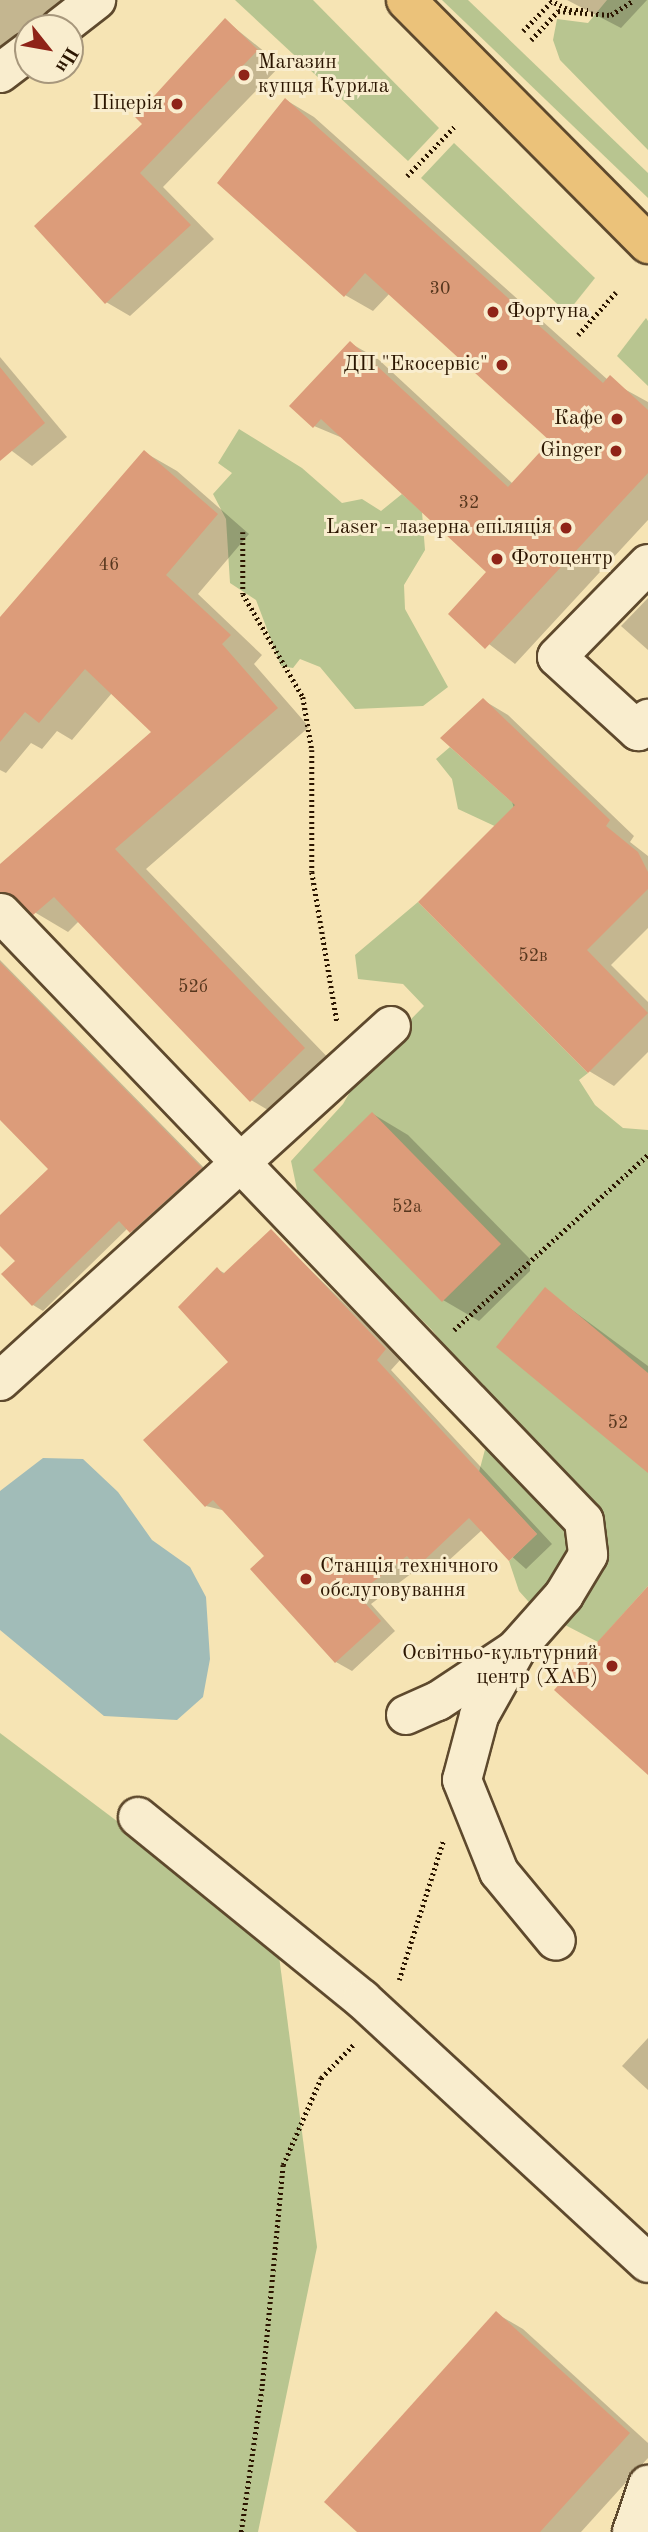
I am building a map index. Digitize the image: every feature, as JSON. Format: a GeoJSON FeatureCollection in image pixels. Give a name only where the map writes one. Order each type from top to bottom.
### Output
{"type":"FeatureCollection","features":[{"type":"Feature","properties":{"kind":"main road"},"geometry":{"type":"LineString","coordinates":[[406,0],[648,244]]}},
{"type":"Feature","properties":{"kind":"street"},"geometry":{"type":"LineString","coordinates":[[78,14],[96,0]]}},
{"type":"Feature","properties":{"kind":"street"},"geometry":{"type":"LineString","coordinates":[[648,564],[556,657],[638,731],[648,719]]}},
{"type":"Feature","properties":{"kind":"street"},"geometry":{"type":"LineString","coordinates":[[1,913],[584,1521],[588,1555],[564,1595],[517,1648],[479,1716],[462,1780],[499,1871],[556,1941]]}},
{"type":"Feature","properties":{"kind":"street"},"geometry":{"type":"LineString","coordinates":[[0,1381],[391,1026]]}},
{"type":"Feature","properties":{"kind":"street"},"geometry":{"type":"LineString","coordinates":[[406,1715],[438,1702],[517,1648]]}},
{"type":"Feature","properties":{"kind":"street"},"geometry":{"type":"LineString","coordinates":[[138,1817],[362,1999],[648,2263]]}},
{"type":"Feature","properties":{"kind":"street"},"geometry":{"type":"LineString","coordinates":[[632,2532],[648,2485]]}},
{"type":"Feature","properties":{"kind":"path"},"geometry":{"type":"LineString","coordinates":[[531,40],[558,11],[611,15],[634,0]]}},
{"type":"Feature","properties":{"kind":"path"},"geometry":{"type":"LineString","coordinates":[[523,31],[550,1],[588,10]]}},
{"type":"Feature","properties":{"kind":"path"},"geometry":{"type":"LineString","coordinates":[[407,176],[455,126]]}},
{"type":"Feature","properties":{"kind":"path"},"geometry":{"type":"LineString","coordinates":[[578,335],[616,292]]}},
{"type":"Feature","properties":{"kind":"path"},"geometry":{"type":"LineString","coordinates":[[243,532],[243,594],[303,697],[312,750],[312,872],[320,937],[350,1063]]}},
{"type":"Feature","properties":{"kind":"path"},"geometry":{"type":"LineString","coordinates":[[427,1356],[648,1155]]}},
{"type":"Feature","properties":{"kind":"path"},"geometry":{"type":"LineString","coordinates":[[395,1994],[462,1780]]}},
{"type":"Feature","properties":{"kind":"path"},"geometry":{"type":"LineString","coordinates":[[240,2532],[262,2386],[283,2165],[321,2078],[364,2034]]}},
{"type":"Feature","properties":{"kind":"green space"},"geometry":{"type":"Polygon","coordinates":[[[235,0],[313,0],[439,128],[408,161],[235,0]]]}},
{"type":"Feature","properties":{"kind":"green space"},"geometry":{"type":"Polygon","coordinates":[[[442,0],[468,0],[648,173],[648,198],[442,0]]]}},
{"type":"Feature","properties":{"kind":"green space"},"geometry":{"type":"Polygon","coordinates":[[[607,0],[648,0],[648,150],[560,60],[553,40],[557,19],[588,23],[607,0]]]}},
{"type":"Feature","properties":{"kind":"green space"},"geometry":{"type":"Polygon","coordinates":[[[454,143],[595,278],[567,313],[421,178],[454,143]]]}},
{"type":"Feature","properties":{"kind":"green space"},"geometry":{"type":"Polygon","coordinates":[[[646,318],[648,321],[648,386],[617,356],[646,318]]]}},
{"type":"Feature","properties":{"kind":"green space"},"geometry":{"type":"Polygon","coordinates":[[[239,429],[302,468],[342,503],[362,499],[381,511],[402,494],[422,512],[425,550],[404,585],[405,609],[448,687],[423,706],[355,709],[320,667],[300,659],[293,668],[281,666],[256,600],[230,583],[226,519],[213,494],[232,473],[218,463],[239,429]]]}},
{"type":"Feature","properties":{"kind":"green space"},"geometry":{"type":"Polygon","coordinates":[[[450,747],[520,809],[501,829],[458,809],[452,779],[436,759],[450,747]]]}},
{"type":"Feature","properties":{"kind":"green space"},"geometry":{"type":"Polygon","coordinates":[[[418,902],[588,1073],[579,1080],[595,1105],[623,1128],[648,1130],[648,1586],[598,1642],[536,1610],[519,1591],[509,1561],[537,1534],[479,1472],[495,1412],[432,1330],[299,1199],[291,1161],[343,1104],[365,1066],[424,1006],[403,984],[358,979],[355,955],[418,902]]]}},
{"type":"Feature","properties":{"kind":"green space"},"geometry":{"type":"Polygon","coordinates":[[[0,1733],[150,1846],[279,1956],[317,2247],[258,2532],[0,2532],[0,1733]]]}},
{"type":"Feature","properties":{"kind":"water"},"geometry":{"type":"Polygon","coordinates":[[[43,1458],[83,1459],[118,1492],[152,1540],[190,1567],[206,1597],[210,1659],[203,1697],[177,1720],[104,1716],[0,1630],[0,1491],[43,1458]]]}},
{"type":"Feature","properties":{"kind":"building"},"geometry":{"type":"Polygon","coordinates":[[[225,18],[258,50],[140,173],[191,225],[105,304],[34,226],[142,124],[135,117],[225,18]]]}},
{"type":"Feature","properties":{"kind":"building"},"geometry":{"type":"Polygon","coordinates":[[[285,98],[603,383],[610,375],[648,410],[648,473],[485,649],[448,614],[486,572],[321,419],[313,428],[289,406],[350,341],[508,487],[550,441],[365,273],[344,297],[217,183],[285,98]]]}},
{"type":"Feature","properties":{"kind":"building"},"geometry":{"type":"Polygon","coordinates":[[[0,367],[45,423],[0,461],[0,367]]]}},
{"type":"Feature","properties":{"kind":"building"},"geometry":{"type":"Polygon","coordinates":[[[144,450],[218,514],[166,575],[231,635],[222,644],[278,708],[115,849],[305,1048],[250,1102],[54,897],[33,915],[0,892],[0,864],[151,732],[85,669],[39,723],[25,712],[0,742],[0,617],[144,450]]]}},
{"type":"Feature","properties":{"kind":"building"},"geometry":{"type":"Polygon","coordinates":[[[483,698],[610,820],[606,826],[638,852],[648,872],[648,889],[587,950],[648,1013],[588,1073],[418,902],[515,805],[440,738],[483,698]]]}},
{"type":"Feature","properties":{"kind":"building"},"geometry":{"type":"Polygon","coordinates":[[[0,962],[202,1168],[130,1233],[119,1221],[32,1306],[1,1274],[15,1261],[0,1246],[0,1215],[48,1169],[0,1120],[0,962]]]}},
{"type":"Feature","properties":{"kind":"building"},"geometry":{"type":"Polygon","coordinates":[[[372,1112],[501,1244],[442,1302],[313,1170],[372,1112]]]}},
{"type":"Feature","properties":{"kind":"building"},"geometry":{"type":"Polygon","coordinates":[[[271,1229],[386,1349],[377,1360],[537,1534],[509,1561],[469,1518],[417,1567],[407,1556],[357,1594],[381,1621],[335,1663],[250,1569],[264,1556],[213,1500],[205,1507],[143,1440],[228,1362],[178,1307],[217,1267],[223,1274],[271,1229]]]}},
{"type":"Feature","properties":{"kind":"building"},"geometry":{"type":"Polygon","coordinates":[[[545,1287],[648,1373],[648,1473],[496,1347],[545,1287]]]}},
{"type":"Feature","properties":{"kind":"building","name":"Освітньо-культурний центр (ХАБ)"},"geometry":{"type":"Polygon","coordinates":[[[648,1586],[648,1775],[554,1690],[648,1586]]]}},
{"type":"Feature","properties":{"kind":"building"},"geometry":{"type":"Polygon","coordinates":[[[496,2311],[630,2433],[540,2532],[357,2532],[324,2502],[496,2311]]]}},
{"type":"Feature","properties":{"kind":"place","name":"Магазин купця Курила"},"geometry":{"type":"Point","coordinates":[244,75]}},
{"type":"Feature","properties":{"kind":"place","name":"Піцерія"},"geometry":{"type":"Point","coordinates":[177,104]}},
{"type":"Feature","properties":{"kind":"place","name":"Фортуна"},"geometry":{"type":"Point","coordinates":[493,312]}},
{"type":"Feature","properties":{"kind":"place","name":"ДП \"Екосервіс\""},"geometry":{"type":"Point","coordinates":[502,365]}},
{"type":"Feature","properties":{"kind":"place","name":"Кафе"},"geometry":{"type":"Point","coordinates":[617,419]}},
{"type":"Feature","properties":{"kind":"place","name":"Ginger"},"geometry":{"type":"Point","coordinates":[616,451]}},
{"type":"Feature","properties":{"kind":"place","name":"Laser - лазерна епіляція"},"geometry":{"type":"Point","coordinates":[566,528]}},
{"type":"Feature","properties":{"kind":"place","name":"Фотоцентр"},"geometry":{"type":"Point","coordinates":[497,559]}},
{"type":"Feature","properties":{"kind":"place","name":"Cтанція технічного обслуговування"},"geometry":{"type":"Point","coordinates":[306,1579]}},
{"type":"Feature","properties":{"kind":"place","name":"Освітньо-культурний центр (ХАБ)"},"geometry":{"type":"Point","coordinates":[612,1666]}}]}
